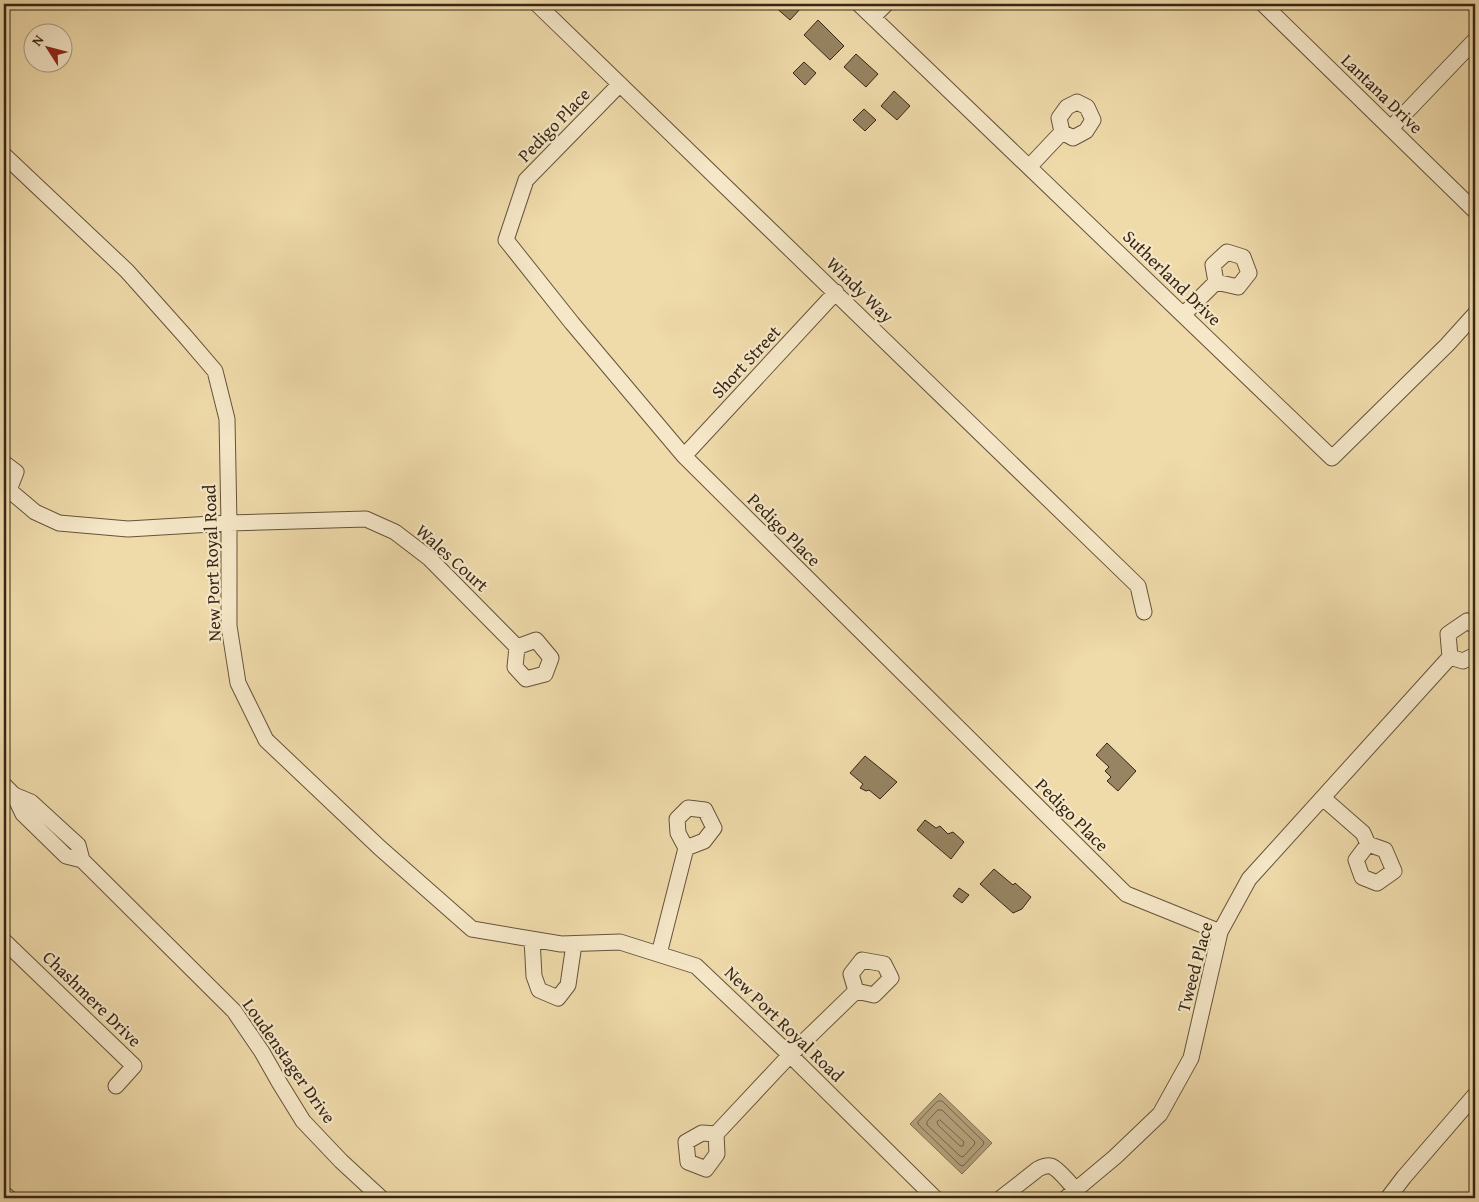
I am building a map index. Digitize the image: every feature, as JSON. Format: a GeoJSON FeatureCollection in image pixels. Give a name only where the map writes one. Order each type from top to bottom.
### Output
{"type":"FeatureCollection","features":[{"type":"Feature","properties":{"kind":"street","name":"Windy Way"},"geometry":{"type":"LineString","coordinates":[[537,4],[1138,586],[1144,612]]}},
{"type":"Feature","properties":{"kind":"street","name":"Sutherland Drive"},"geometry":{"type":"LineString","coordinates":[[859,4],[1332,458],[1475,314]]}},
{"type":"Feature","properties":{"kind":"street"},"geometry":{"type":"LineString","coordinates":[[873,17],[886,4]]}},
{"type":"Feature","properties":{"kind":"street","name":"Lantana Drive"},"geometry":{"type":"LineString","coordinates":[[1263,4],[1475,210]]}},
{"type":"Feature","properties":{"kind":"street"},"geometry":{"type":"LineString","coordinates":[[1391,128],[1475,40]]}},
{"type":"Feature","properties":{"kind":"street","name":"Pedigo Place"},"geometry":{"type":"LineString","coordinates":[[620,84],[526,180],[506,240],[572,323],[684,456],[1126,894],[1220,932]]}},
{"type":"Feature","properties":{"kind":"street"},"geometry":{"type":"LineString","coordinates":[[1029,167],[1062,132]]}},
{"type":"Feature","properties":{"kind":"street","name":"New Port Royal Road"},"geometry":{"type":"LineString","coordinates":[[4,155],[127,271],[215,371],[227,419],[229,626],[238,683],[266,740],[380,848],[472,928],[561,944],[620,942],[696,966],[790,1055],[935,1198]]}},
{"type":"Feature","properties":{"kind":"street"},"geometry":{"type":"LineString","coordinates":[[1183,315],[1216,282]]}},
{"type":"Feature","properties":{"kind":"street","name":"Short Street"},"geometry":{"type":"LineString","coordinates":[[684,456],[836,292]]}},
{"type":"Feature","properties":{"kind":"street"},"geometry":{"type":"LineString","coordinates":[[4,463],[16,472],[6,492]]}},
{"type":"Feature","properties":{"kind":"street","name":"Wales Court"},"geometry":{"type":"LineString","coordinates":[[6,492],[34,512],[59,523],[128,529],[229,523],[366,520],[395,532],[429,558],[517,647]]}},
{"type":"Feature","properties":{"kind":"street"},"geometry":{"type":"LineString","coordinates":[[1475,626],[1468,621],[1448,634],[1450,657],[1463,661],[1475,655]]}},
{"type":"Feature","properties":{"kind":"street","name":"Tweed Place"},"geometry":{"type":"LineString","coordinates":[[1071,1194],[1115,1157],[1160,1114],[1191,1058],[1220,932],[1249,879],[1450,657]]}},
{"type":"Feature","properties":{"kind":"street","name":"Loudenstager Drive"},"geometry":{"type":"LineString","coordinates":[[9,790],[31,802],[78,845],[82,860],[234,1011],[262,1052],[303,1121],[341,1161],[381,1198]]}},
{"type":"Feature","properties":{"kind":"street"},"geometry":{"type":"LineString","coordinates":[[1323,798],[1363,833],[1368,844]]}},
{"type":"Feature","properties":{"kind":"street"},"geometry":{"type":"LineString","coordinates":[[659,954],[686,848]]}},
{"type":"Feature","properties":{"kind":"street"},"geometry":{"type":"LineString","coordinates":[[532,939],[534,976],[539,990],[558,998],[568,985],[574,944]]}},
{"type":"Feature","properties":{"kind":"street","name":"Chashmere Drive"},"geometry":{"type":"LineString","coordinates":[[4,941],[134,1066],[116,1086]]}},
{"type":"Feature","properties":{"kind":"street"},"geometry":{"type":"LineString","coordinates":[[716,1134],[790,1055],[856,991]]}},
{"type":"Feature","properties":{"kind":"street"},"geometry":{"type":"LineString","coordinates":[[1388,1198],[1475,1095]]}},
{"type":"Feature","properties":{"kind":"street"},"geometry":{"type":"LineString","coordinates":[[1001,1198],[1038,1169],[1046,1166],[1051,1166],[1057,1170],[1071,1194]]}},
{"type":"Feature","properties":{"kind":"street"},"geometry":{"type":"LineString","coordinates":[[4,1194],[9,1198]]}},
{"type":"Feature","properties":{"kind":"water"},"geometry":{"type":"Polygon","coordinates":[[[940,1093],[992,1143],[962,1174],[910,1124],[940,1093]]]}},
{"type":"Feature","properties":{"kind":"building"},"geometry":{"type":"Polygon","coordinates":[[[776,4],[801,4],[803,6],[790,20],[774,6],[776,4]]]}},
{"type":"Feature","properties":{"kind":"building"},"geometry":{"type":"Polygon","coordinates":[[[818,20],[844,46],[830,60],[804,35],[818,20]]]}},
{"type":"Feature","properties":{"kind":"building"},"geometry":{"type":"Polygon","coordinates":[[[856,54],[878,74],[866,87],[844,67],[856,54]]]}},
{"type":"Feature","properties":{"kind":"building"},"geometry":{"type":"Polygon","coordinates":[[[804,62],[816,73],[805,85],[793,73],[804,62]]]}},
{"type":"Feature","properties":{"kind":"building"},"geometry":{"type":"Polygon","coordinates":[[[894,91],[910,106],[897,120],[881,106],[894,91]]]}},
{"type":"Feature","properties":{"kind":"building"},"geometry":{"type":"Polygon","coordinates":[[[864,109],[876,120],[865,131],[853,120],[864,109]]]}},
{"type":"Feature","properties":{"kind":"building"},"geometry":{"type":"Polygon","coordinates":[[[1107,743],[1136,771],[1118,791],[1107,781],[1111,777],[1105,771],[1109,767],[1096,755],[1107,743]]]}},
{"type":"Feature","properties":{"kind":"building"},"geometry":{"type":"Polygon","coordinates":[[[865,756],[897,782],[880,799],[869,790],[866,791],[860,788],[863,784],[850,773],[865,756]]]}},
{"type":"Feature","properties":{"kind":"building"},"geometry":{"type":"Polygon","coordinates":[[[925,820],[936,828],[940,826],[948,834],[953,832],[964,842],[951,859],[917,830],[925,820]]]}},
{"type":"Feature","properties":{"kind":"building"},"geometry":{"type":"Polygon","coordinates":[[[994,869],[1013,885],[1015,883],[1031,897],[1022,909],[1013,913],[980,884],[994,869]]]}},
{"type":"Feature","properties":{"kind":"building"},"geometry":{"type":"Polygon","coordinates":[[[959,888],[969,895],[962,903],[953,896],[959,888]]]}}]}
